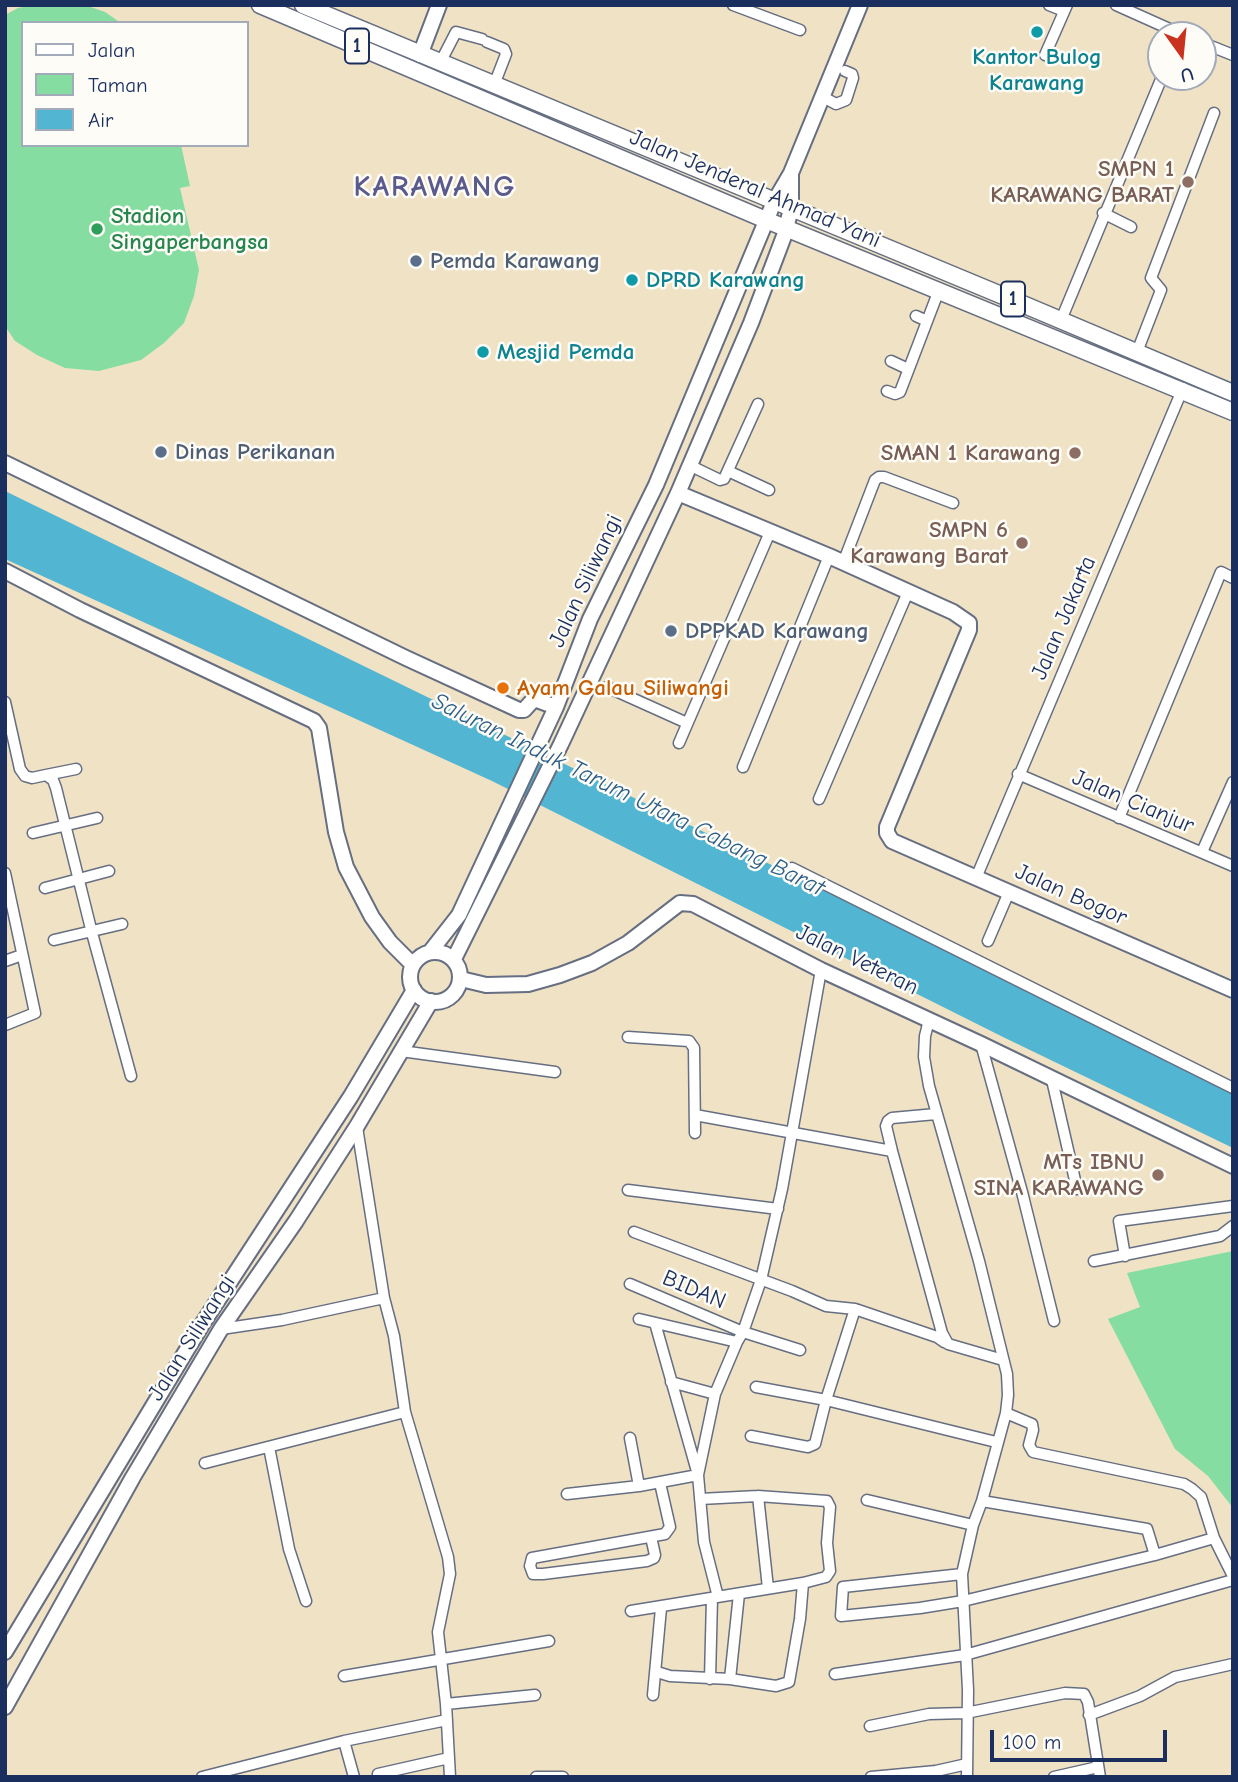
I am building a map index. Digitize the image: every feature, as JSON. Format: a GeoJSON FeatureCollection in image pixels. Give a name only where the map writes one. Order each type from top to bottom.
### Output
{"type":"FeatureCollection","features":[{"type":"Feature","properties":{"kind":"main road","name":"Jalan Jenderal Ahmad Yani"},"geometry":{"type":"LineString","coordinates":[[260,5],[454,77],[527,108],[766,220],[1233,412]]}},
{"type":"Feature","properties":{"kind":"main road","name":"Jalan Jenderal Ahmad Yani"},"geometry":{"type":"LineString","coordinates":[[303,5],[440,63],[454,77],[494,85],[527,108],[663,154],[1233,393]]}},
{"type":"Feature","properties":{"kind":"main road"},"geometry":{"type":"LineString","coordinates":[[420,54],[439,5]]}},
{"type":"Feature","properties":{"kind":"main road","name":"Jalan Siliwangi"},"geometry":{"type":"LineString","coordinates":[[430,952],[459,915],[556,707],[590,619],[656,485],[766,220],[791,173],[859,5]]}},
{"type":"Feature","properties":{"kind":"main road","name":"Jalan Siliwangi"},"geometry":{"type":"LineString","coordinates":[[454,959],[472,928],[561,744],[678,493],[751,323],[786,227],[791,208],[791,173]]}},
{"type":"Feature","properties":{"kind":"main road"},"geometry":{"type":"LineString","coordinates":[[709,359],[732,366]]}},
{"type":"Feature","properties":{"kind":"main road"},"geometry":{"type":"LineString","coordinates":[[5,463],[519,710],[524,710],[534,699],[556,707]]}},
{"type":"Feature","properties":{"kind":"main road"},"geometry":{"type":"LineString","coordinates":[[678,493],[829,556],[908,593]]}},
{"type":"Feature","properties":{"kind":"main road"},"geometry":{"type":"LineString","coordinates":[[5,571],[80,610],[314,721],[319,728],[335,832],[346,867],[372,917],[390,942],[413,965]]}},
{"type":"Feature","properties":{"kind":"main road","name":"Jalan Bogor"},"geometry":{"type":"LineString","coordinates":[[908,593],[953,612],[969,623],[887,827],[887,834],[892,841],[1233,990]]}},
{"type":"Feature","properties":{"kind":"main road"},"geometry":{"type":"LineString","coordinates":[[590,619],[614,630]]}},
{"type":"Feature","properties":{"kind":"main road","name":"Jalan Veteran"},"geometry":{"type":"LineString","coordinates":[[461,979],[486,985],[528,984],[560,975],[592,963],[628,943],[676,905],[684,902],[737,925],[821,970],[1233,1166]]}},
{"type":"Feature","properties":{"kind":"main road"},"geometry":{"type":"LineString","coordinates":[[430,952],[445,953],[454,959],[459,968],[461,979],[458,989],[451,997],[441,1001],[421,997],[414,990],[410,975],[413,965],[420,957],[430,952]]}},
{"type":"Feature","properties":{"kind":"main road","name":"Jalan Siliwangi"},"geometry":{"type":"LineString","coordinates":[[5,1652],[203,1322],[336,1119],[414,990]]}},
{"type":"Feature","properties":{"kind":"main road","name":"Jalan Siliwangi"},"geometry":{"type":"LineString","coordinates":[[5,1707],[133,1477],[221,1329],[296,1221],[431,1001]]}},
{"type":"Feature","properties":{"kind":"street"},"geometry":{"type":"LineString","coordinates":[[733,5],[800,30]]}},
{"type":"Feature","properties":{"kind":"street"},"geometry":{"type":"LineString","coordinates":[[1045,55],[1066,8],[1049,5]]}},
{"type":"Feature","properties":{"kind":"street"},"geometry":{"type":"LineString","coordinates":[[1116,5],[1151,21]]}},
{"type":"Feature","properties":{"kind":"street"},"geometry":{"type":"LineString","coordinates":[[440,63],[455,33],[484,40],[504,50],[506,54],[494,85]]}},
{"type":"Feature","properties":{"kind":"street"},"geometry":{"type":"LineString","coordinates":[[823,97],[836,104],[846,100],[853,78],[852,74],[845,71]]}},
{"type":"Feature","properties":{"kind":"street"},"geometry":{"type":"LineString","coordinates":[[1061,320],[1156,91]]}},
{"type":"Feature","properties":{"kind":"street"},"geometry":{"type":"LineString","coordinates":[[1138,352],[1161,290],[1151,278],[1214,113]]}},
{"type":"Feature","properties":{"kind":"street"},"geometry":{"type":"LineString","coordinates":[[1104,213],[1132,227]]}},
{"type":"Feature","properties":{"kind":"street"},"geometry":{"type":"LineString","coordinates":[[887,391],[895,394],[900,392],[939,290]]}},
{"type":"Feature","properties":{"kind":"street"},"geometry":{"type":"LineString","coordinates":[[916,316],[927,321]]}},
{"type":"Feature","properties":{"kind":"street"},"geometry":{"type":"LineString","coordinates":[[891,361],[908,369]]}},
{"type":"Feature","properties":{"kind":"street","name":"Jalan Jakarta"},"geometry":{"type":"LineString","coordinates":[[976,878],[1188,373]]}},
{"type":"Feature","properties":{"kind":"street"},"geometry":{"type":"LineString","coordinates":[[689,465],[720,480],[724,479],[758,404]]}},
{"type":"Feature","properties":{"kind":"street"},"geometry":{"type":"LineString","coordinates":[[728,471],[769,490]]}},
{"type":"Feature","properties":{"kind":"street"},"geometry":{"type":"LineString","coordinates":[[844,563],[879,477],[953,503]]}},
{"type":"Feature","properties":{"kind":"street"},"geometry":{"type":"LineString","coordinates":[[679,743],[769,532]]}},
{"type":"Feature","properties":{"kind":"street"},"geometry":{"type":"LineString","coordinates":[[743,767],[829,556]]}},
{"type":"Feature","properties":{"kind":"street"},"geometry":{"type":"LineString","coordinates":[[1119,818],[1221,572],[1233,578]]}},
{"type":"Feature","properties":{"kind":"street"},"geometry":{"type":"LineString","coordinates":[[819,799],[908,593]]}},
{"type":"Feature","properties":{"kind":"street"},"geometry":{"type":"LineString","coordinates":[[607,687],[688,723]]}},
{"type":"Feature","properties":{"kind":"street"},"geometry":{"type":"LineString","coordinates":[[5,702],[20,769],[25,776],[32,778],[76,769]]}},
{"type":"Feature","properties":{"kind":"street","name":"Jalan Cianjur"},"geometry":{"type":"LineString","coordinates":[[1018,774],[1233,866]]}},
{"type":"Feature","properties":{"kind":"street"},"geometry":{"type":"LineString","coordinates":[[46,775],[53,780],[66,825],[131,1076]]}},
{"type":"Feature","properties":{"kind":"street"},"geometry":{"type":"LineString","coordinates":[[1202,852],[1233,782]]}},
{"type":"Feature","properties":{"kind":"street"},"geometry":{"type":"LineString","coordinates":[[33,833],[97,818]]}},
{"type":"Feature","properties":{"kind":"street"},"geometry":{"type":"LineString","coordinates":[[792,868],[1233,1088]]}},
{"type":"Feature","properties":{"kind":"street"},"geometry":{"type":"LineString","coordinates":[[45,887],[109,871]]}},
{"type":"Feature","properties":{"kind":"street"},"geometry":{"type":"LineString","coordinates":[[5,873],[35,1013],[5,1025]]}},
{"type":"Feature","properties":{"kind":"street"},"geometry":{"type":"LineString","coordinates":[[988,941],[1009,892]]}},
{"type":"Feature","properties":{"kind":"street"},"geometry":{"type":"LineString","coordinates":[[54,940],[122,924]]}},
{"type":"Feature","properties":{"kind":"street"},"geometry":{"type":"LineString","coordinates":[[5,961],[22,955]]}},
{"type":"Feature","properties":{"kind":"street"},"geometry":{"type":"LineString","coordinates":[[698,1475],[715,1394],[743,1332],[761,1280],[778,1209],[821,970]]}},
{"type":"Feature","properties":{"kind":"street"},"geometry":{"type":"LineString","coordinates":[[929,1020],[924,1057],[936,1114],[979,1261],[1007,1374],[1006,1413],[973,1525],[962,1574],[968,1690],[967,1777]]}},
{"type":"Feature","properties":{"kind":"street"},"geometry":{"type":"LineString","coordinates":[[628,1037],[689,1041],[694,1048],[695,1133]]}},
{"type":"Feature","properties":{"kind":"street"},"geometry":{"type":"LineString","coordinates":[[981,1044],[1054,1321]]}},
{"type":"Feature","properties":{"kind":"street"},"geometry":{"type":"LineString","coordinates":[[401,1051],[555,1072]]}},
{"type":"Feature","properties":{"kind":"street"},"geometry":{"type":"LineString","coordinates":[[1052,1080],[1077,1189]]}},
{"type":"Feature","properties":{"kind":"street"},"geometry":{"type":"LineString","coordinates":[[936,1114],[892,1118],[886,1126],[942,1333],[948,1344]]}},
{"type":"Feature","properties":{"kind":"street"},"geometry":{"type":"LineString","coordinates":[[695,1115],[892,1151]]}},
{"type":"Feature","properties":{"kind":"street"},"geometry":{"type":"LineString","coordinates":[[356,1126],[405,1412],[448,1557],[450,1574],[438,1632],[450,1777]]}},
{"type":"Feature","properties":{"kind":"street"},"geometry":{"type":"LineString","coordinates":[[628,1190],[778,1209]]}},
{"type":"Feature","properties":{"kind":"street"},"geometry":{"type":"LineString","coordinates":[[1125,1256],[1119,1221],[1233,1206]]}},
{"type":"Feature","properties":{"kind":"street"},"geometry":{"type":"LineString","coordinates":[[1094,1261],[1220,1236],[1233,1226]]}},
{"type":"Feature","properties":{"kind":"street"},"geometry":{"type":"LineString","coordinates":[[634,1232],[826,1306],[855,1308],[937,1337],[948,1344],[1003,1360]]}},
{"type":"Feature","properties":{"kind":"street","name":"BIDAN"},"geometry":{"type":"LineString","coordinates":[[630,1284],[743,1332],[800,1350]]}},
{"type":"Feature","properties":{"kind":"street"},"geometry":{"type":"LineString","coordinates":[[221,1329],[282,1320],[384,1298]]}},
{"type":"Feature","properties":{"kind":"street"},"geometry":{"type":"LineString","coordinates":[[751,1436],[812,1446],[815,1444],[855,1308]]}},
{"type":"Feature","properties":{"kind":"street"},"geometry":{"type":"LineString","coordinates":[[639,1319],[737,1342]]}},
{"type":"Feature","properties":{"kind":"street"},"geometry":{"type":"LineString","coordinates":[[655,1323],[698,1475],[704,1542],[715,1598],[710,1679]]}},
{"type":"Feature","properties":{"kind":"street"},"geometry":{"type":"LineString","coordinates":[[671,1382],[715,1394]]}},
{"type":"Feature","properties":{"kind":"street"},"geometry":{"type":"LineString","coordinates":[[756,1387],[826,1400],[996,1442]]}},
{"type":"Feature","properties":{"kind":"street"},"geometry":{"type":"LineString","coordinates":[[205,1463],[405,1412]]}},
{"type":"Feature","properties":{"kind":"street"},"geometry":{"type":"LineString","coordinates":[[835,1674],[965,1655],[1233,1578],[1214,1538],[1201,1497],[1192,1489],[1184,1484],[1033,1452],[1029,1445],[1032,1424],[1006,1413]]}},
{"type":"Feature","properties":{"kind":"street"},"geometry":{"type":"LineString","coordinates":[[630,1438],[639,1486]]}},
{"type":"Feature","properties":{"kind":"street"},"geometry":{"type":"LineString","coordinates":[[269,1447],[289,1549],[306,1601]]}},
{"type":"Feature","properties":{"kind":"street"},"geometry":{"type":"LineString","coordinates":[[567,1494],[639,1486],[698,1475]]}},
{"type":"Feature","properties":{"kind":"street"},"geometry":{"type":"LineString","coordinates":[[651,1537],[655,1555],[647,1561],[543,1574],[533,1574],[530,1566],[532,1558],[665,1534],[670,1527],[660,1482]]}},
{"type":"Feature","properties":{"kind":"street"},"geometry":{"type":"LineString","coordinates":[[631,1611],[803,1583],[826,1577],[830,1572],[827,1501],[758,1496],[700,1499]]}},
{"type":"Feature","properties":{"kind":"street"},"geometry":{"type":"LineString","coordinates":[[758,1496],[768,1588]]}},
{"type":"Feature","properties":{"kind":"street"},"geometry":{"type":"LineString","coordinates":[[867,1500],[973,1525]]}},
{"type":"Feature","properties":{"kind":"street"},"geometry":{"type":"LineString","coordinates":[[982,1501],[1147,1529],[1154,1555]]}},
{"type":"Feature","properties":{"kind":"street"},"geometry":{"type":"LineString","coordinates":[[962,1574],[843,1587],[841,1616],[963,1601],[1214,1538]]}},
{"type":"Feature","properties":{"kind":"street"},"geometry":{"type":"LineString","coordinates":[[657,1672],[776,1686],[789,1682],[803,1583]]}},
{"type":"Feature","properties":{"kind":"street"},"geometry":{"type":"LineString","coordinates":[[730,1679],[739,1594]]}},
{"type":"Feature","properties":{"kind":"street"},"geometry":{"type":"LineString","coordinates":[[653,1695],[661,1608]]}},
{"type":"Feature","properties":{"kind":"street"},"geometry":{"type":"LineString","coordinates":[[344,1675],[549,1640]]}},
{"type":"Feature","properties":{"kind":"street"},"geometry":{"type":"LineString","coordinates":[[1089,1715],[1140,1696],[1175,1677],[1233,1664]]}},
{"type":"Feature","properties":{"kind":"street"},"geometry":{"type":"LineString","coordinates":[[870,1726],[929,1714],[966,1713],[1076,1693],[1084,1694],[1088,1702],[1099,1772],[1054,1777]]}},
{"type":"Feature","properties":{"kind":"street"},"geometry":{"type":"LineString","coordinates":[[446,1704],[535,1695]]}},
{"type":"Feature","properties":{"kind":"street"},"geometry":{"type":"LineString","coordinates":[[202,1777],[344,1741],[447,1720]]}},
{"type":"Feature","properties":{"kind":"street"},"geometry":{"type":"LineString","coordinates":[[344,1741],[354,1777]]}},
{"type":"Feature","properties":{"kind":"street"},"geometry":{"type":"LineString","coordinates":[[378,1774],[449,1758]]}},
{"type":"Feature","properties":{"kind":"street"},"geometry":{"type":"LineString","coordinates":[[871,1777],[967,1764]]}},
{"type":"Feature","properties":{"kind":"street"},"geometry":{"type":"LineString","coordinates":[[536,1777],[563,1777]]}},
{"type":"Feature","properties":{"kind":"green space","name":"Stadion Singaperbangsa"},"geometry":{"type":"Polygon","coordinates":[[[35,5],[85,5],[105,12],[118,21],[21,21],[21,147],[181,147],[190,186],[180,188],[199,270],[194,296],[184,323],[164,343],[141,360],[99,371],[65,368],[15,341],[5,326],[5,15],[18,8],[35,5]]]}},
{"type":"Feature","properties":{"kind":"green space"},"geometry":{"type":"Polygon","coordinates":[[[1233,1251],[1233,1508],[1208,1476],[1175,1449],[1108,1319],[1140,1307],[1127,1273],[1233,1251]]]}},
{"type":"Feature","properties":{"kind":"water","name":"Saluran Induk Tarum Utara Cabang Barat"},"geometry":{"type":"Polygon","coordinates":[[[5,491],[956,955],[1233,1094],[1233,1148],[1003,1037],[492,781],[5,559],[5,491]]]}},
{"type":"Feature","properties":{"kind":"place","name":"Kantor Bulog Karawang"},"geometry":{"type":"Point","coordinates":[1037,32]}},
{"type":"Feature","properties":{"kind":"place","name":"SMPN 1 KARAWANG BARAT"},"geometry":{"type":"Point","coordinates":[1188,182]}},
{"type":"Feature","properties":{"kind":"place","name":"Stadion Singaperbangsa"},"geometry":{"type":"Point","coordinates":[97,229]}},
{"type":"Feature","properties":{"kind":"place","name":"Pemda Karawang"},"geometry":{"type":"Point","coordinates":[416,261]}},
{"type":"Feature","properties":{"kind":"place","name":"DPRD Karawang"},"geometry":{"type":"Point","coordinates":[632,280]}},
{"type":"Feature","properties":{"kind":"place","name":"Mesjid Pemda"},"geometry":{"type":"Point","coordinates":[483,352]}},
{"type":"Feature","properties":{"kind":"place","name":"Dinas Perikanan"},"geometry":{"type":"Point","coordinates":[161,452]}},
{"type":"Feature","properties":{"kind":"place","name":"SMAN 1 Karawang"},"geometry":{"type":"Point","coordinates":[1075,453]}},
{"type":"Feature","properties":{"kind":"place","name":"SMPN 6 Karawang Barat"},"geometry":{"type":"Point","coordinates":[1022,543]}},
{"type":"Feature","properties":{"kind":"place","name":"DPPKAD Karawang"},"geometry":{"type":"Point","coordinates":[671,631]}},
{"type":"Feature","properties":{"kind":"place","name":"Ayam Galau Siliwangi"},"geometry":{"type":"Point","coordinates":[503,688]}},
{"type":"Feature","properties":{"kind":"place","name":"MTs IBNU SINA KARAWANG"},"geometry":{"type":"Point","coordinates":[1158,1175]}},
{"type":"Feature","properties":{"kind":"district","name":"KARAWANG"},"geometry":{"type":"Point","coordinates":[435,188]}}]}
